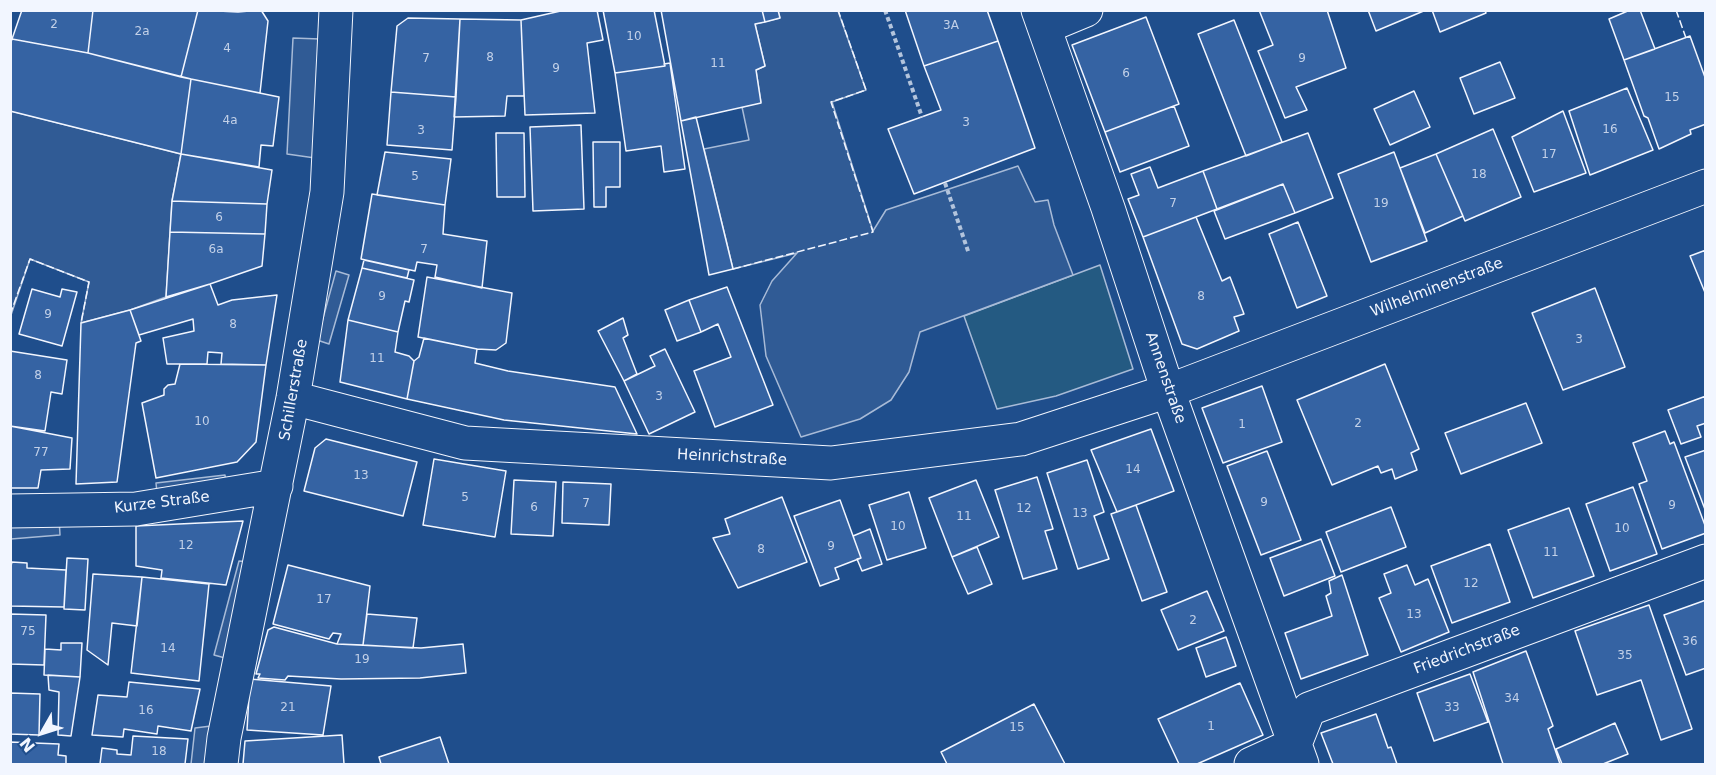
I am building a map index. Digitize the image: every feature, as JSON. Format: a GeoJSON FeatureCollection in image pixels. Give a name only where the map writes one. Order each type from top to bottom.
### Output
{"type":"FeatureCollection","features":[{"type":"Feature","properties":{"kind":"street","name":"Schillerstraße"},"geometry":{"type":"LineString","coordinates":[[221,765],[244,636],[293,398],[327,192],[336,10]]}},
{"type":"Feature","properties":{"kind":"street"},"geometry":{"type":"LineString","coordinates":[[1041,19],[1086,10]]}},
{"type":"Feature","properties":{"kind":"street","name":"Annenstraße"},"geometry":{"type":"LineString","coordinates":[[1041,19],[1168,391],[1299,754]]}},
{"type":"Feature","properties":{"kind":"street","name":"Wilhelminenstraße"},"geometry":{"type":"LineString","coordinates":[[1168,391],[1706,186]]}},
{"type":"Feature","properties":{"kind":"street","name":"Heinrichstraße"},"geometry":{"type":"LineString","coordinates":[[293,398],[465,443],[831,463],[1021,439],[1168,391]]}},
{"type":"Feature","properties":{"kind":"street","name":"Kurze Straße"},"geometry":{"type":"LineString","coordinates":[[10,511],[136,509],[276,486]]}},
{"type":"Feature","properties":{"kind":"street","name":"Friedrichstraße"},"geometry":{"type":"LineString","coordinates":[[1299,754],[1309,710],[1706,561]]}},
{"type":"Feature","properties":{"kind":"street"},"geometry":{"type":"LineString","coordinates":[[1251,765],[1299,754]]}},
{"type":"Feature","properties":{"kind":"path"},"geometry":{"type":"LineString","coordinates":[[885,10],[922,117]]}},
{"type":"Feature","properties":{"kind":"path"},"geometry":{"type":"LineString","coordinates":[[945,183],[969,254]]}},
{"type":"Feature","properties":{"kind":"shaded area"},"geometry":{"type":"Polygon","coordinates":[[[778,11],[838,11],[866,90],[832,102],[873,231],[886,210],[1018,166],[1035,202],[1048,200],[1054,225],[1073,275],[920,332],[909,372],[891,400],[860,419],[801,437],[766,356],[760,305],[772,281],[797,253],[733,269],[704,149],[749,140],[742,107],[761,102],[756,70],[765,66],[755,24],[780,18],[778,11]]]}},
{"type":"Feature","properties":{"kind":"shaded area"},"geometry":{"type":"Polygon","coordinates":[[[293,38],[320,39],[315,158],[287,154],[293,38]]]}},
{"type":"Feature","properties":{"kind":"shaded area"},"geometry":{"type":"Polygon","coordinates":[[[11,111],[181,154],[172,201],[166,297],[130,310],[81,323],[89,282],[30,259],[11,315],[11,111]]]}},
{"type":"Feature","properties":{"kind":"shaded area"},"geometry":{"type":"Polygon","coordinates":[[[1100,265],[1133,369],[1056,396],[997,409],[964,316],[1100,265]]]}},
{"type":"Feature","properties":{"kind":"shaded area"},"geometry":{"type":"Polygon","coordinates":[[[336,271],[349,275],[329,344],[317,340],[336,271]]]}},
{"type":"Feature","properties":{"kind":"shaded area"},"geometry":{"type":"Polygon","coordinates":[[[225,475],[226,484],[157,493],[156,483],[225,475]]]}},
{"type":"Feature","properties":{"kind":"shaded area"},"geometry":{"type":"Polygon","coordinates":[[[59,518],[60,535],[11,539],[11,522],[59,518]]]}},
{"type":"Feature","properties":{"kind":"shaded area"},"geometry":{"type":"Polygon","coordinates":[[[239,561],[250,562],[225,658],[214,655],[239,561]]]}},
{"type":"Feature","properties":{"kind":"shaded area"},"geometry":{"type":"Polygon","coordinates":[[[211,726],[206,764],[191,764],[195,728],[211,726]]]}},
{"type":"Feature","properties":{"kind":"building"},"geometry":{"type":"Polygon","coordinates":[[[22,10],[93,10],[88,53],[12,39],[22,10]]]}},
{"type":"Feature","properties":{"kind":"building"},"geometry":{"type":"Polygon","coordinates":[[[93,10],[198,10],[181,77],[88,53],[93,10]]]}},
{"type":"Feature","properties":{"kind":"building"},"geometry":{"type":"Polygon","coordinates":[[[198,10],[238,12],[261,10],[268,21],[260,93],[181,77],[198,10]]]}},
{"type":"Feature","properties":{"kind":"building"},"geometry":{"type":"Polygon","coordinates":[[[565,10],[597,10],[603,40],[587,43],[595,113],[525,115],[521,20],[565,10]]]}},
{"type":"Feature","properties":{"kind":"building"},"geometry":{"type":"Polygon","coordinates":[[[603,10],[654,10],[665,66],[615,73],[603,10]]]}},
{"type":"Feature","properties":{"kind":"building"},"geometry":{"type":"Polygon","coordinates":[[[661,10],[762,10],[765,22],[755,24],[765,66],[756,70],[761,103],[681,121],[661,10]]]}},
{"type":"Feature","properties":{"kind":"building"},"geometry":{"type":"Polygon","coordinates":[[[762,10],[778,10],[780,18],[765,22],[762,10]]]}},
{"type":"Feature","properties":{"kind":"building"},"geometry":{"type":"Polygon","coordinates":[[[905,10],[987,10],[998,41],[924,66],[905,10]]]}},
{"type":"Feature","properties":{"kind":"building"},"geometry":{"type":"Polygon","coordinates":[[[1259,10],[1327,10],[1346,68],[1296,87],[1307,110],[1285,118],[1258,51],[1273,45],[1259,10]]]}},
{"type":"Feature","properties":{"kind":"building"},"geometry":{"type":"Polygon","coordinates":[[[1368,10],[1426,10],[1376,31],[1368,10]]]}},
{"type":"Feature","properties":{"kind":"building"},"geometry":{"type":"Polygon","coordinates":[[[1432,10],[1485,10],[1486,13],[1440,32],[1432,10]]]}},
{"type":"Feature","properties":{"kind":"building"},"geometry":{"type":"Polygon","coordinates":[[[1630,10],[1640,10],[1655,49],[1624,60],[1609,19],[1630,10]]]}},
{"type":"Feature","properties":{"kind":"building"},"geometry":{"type":"Polygon","coordinates":[[[1146,17],[1179,104],[1105,132],[1072,45],[1146,17]]]}},
{"type":"Feature","properties":{"kind":"building"},"geometry":{"type":"Polygon","coordinates":[[[408,18],[460,19],[456,97],[391,92],[397,26],[408,18]]]}},
{"type":"Feature","properties":{"kind":"building"},"geometry":{"type":"Polygon","coordinates":[[[460,19],[521,20],[524,96],[507,96],[505,116],[454,117],[460,19]]]}},
{"type":"Feature","properties":{"kind":"building"},"geometry":{"type":"Polygon","coordinates":[[[1234,20],[1282,142],[1246,156],[1198,34],[1234,20]]]}},
{"type":"Feature","properties":{"kind":"building"},"geometry":{"type":"Polygon","coordinates":[[[1690,36],[1706,80],[1706,124],[1690,130],[1691,134],[1659,149],[1648,118],[1644,116],[1624,60],[1690,36]]]}},
{"type":"Feature","properties":{"kind":"building"},"geometry":{"type":"Polygon","coordinates":[[[12,39],[88,53],[191,79],[181,154],[10,111],[10,45],[12,39]]]}},
{"type":"Feature","properties":{"kind":"building"},"geometry":{"type":"Polygon","coordinates":[[[998,41],[1035,148],[914,194],[888,129],[941,110],[924,66],[998,41]]]}},
{"type":"Feature","properties":{"kind":"building"},"geometry":{"type":"Polygon","coordinates":[[[1500,62],[1515,98],[1474,114],[1460,78],[1500,62]]]}},
{"type":"Feature","properties":{"kind":"building"},"geometry":{"type":"Polygon","coordinates":[[[670,63],[685,169],[664,172],[661,146],[626,151],[615,73],[665,66],[664,64],[670,63]]]}},
{"type":"Feature","properties":{"kind":"building"},"geometry":{"type":"Polygon","coordinates":[[[191,79],[279,97],[273,146],[261,145],[259,167],[181,154],[191,79]]]}},
{"type":"Feature","properties":{"kind":"building"},"geometry":{"type":"Polygon","coordinates":[[[1627,88],[1653,150],[1590,175],[1569,111],[1627,88]]]}},
{"type":"Feature","properties":{"kind":"building"},"geometry":{"type":"Polygon","coordinates":[[[1414,91],[1430,127],[1390,145],[1374,109],[1414,91]]]}},
{"type":"Feature","properties":{"kind":"building"},"geometry":{"type":"Polygon","coordinates":[[[391,92],[456,97],[452,150],[387,145],[391,92]]]}},
{"type":"Feature","properties":{"kind":"building"},"geometry":{"type":"Polygon","coordinates":[[[1174,106],[1189,146],[1120,172],[1105,132],[1174,106]]]}},
{"type":"Feature","properties":{"kind":"building"},"geometry":{"type":"Polygon","coordinates":[[[1563,111],[1586,173],[1534,192],[1512,137],[1563,111]]]}},
{"type":"Feature","properties":{"kind":"building"},"geometry":{"type":"Polygon","coordinates":[[[696,117],[733,269],[709,275],[681,121],[696,117]]]}},
{"type":"Feature","properties":{"kind":"building"},"geometry":{"type":"Polygon","coordinates":[[[581,125],[584,209],[533,211],[530,127],[581,125]]]}},
{"type":"Feature","properties":{"kind":"building"},"geometry":{"type":"Polygon","coordinates":[[[1493,129],[1521,197],[1465,221],[1436,154],[1493,129]]]}},
{"type":"Feature","properties":{"kind":"building"},"geometry":{"type":"Polygon","coordinates":[[[496,133],[524,133],[525,197],[497,197],[496,133]]]}},
{"type":"Feature","properties":{"kind":"building"},"geometry":{"type":"Polygon","coordinates":[[[1308,133],[1333,198],[1295,213],[1283,184],[1217,209],[1203,171],[1308,133]]]}},
{"type":"Feature","properties":{"kind":"building"},"geometry":{"type":"Polygon","coordinates":[[[593,142],[620,142],[620,187],[606,187],[606,207],[594,207],[593,142]]]}},
{"type":"Feature","properties":{"kind":"building"},"geometry":{"type":"Polygon","coordinates":[[[385,152],[451,159],[445,205],[377,195],[385,152]]]}},
{"type":"Feature","properties":{"kind":"building"},"geometry":{"type":"Polygon","coordinates":[[[1394,152],[1427,241],[1371,262],[1338,174],[1394,152]]]}},
{"type":"Feature","properties":{"kind":"building"},"geometry":{"type":"Polygon","coordinates":[[[181,154],[272,170],[267,204],[172,201],[181,154]]]}},
{"type":"Feature","properties":{"kind":"building"},"geometry":{"type":"Polygon","coordinates":[[[1436,154],[1463,216],[1425,233],[1400,168],[1436,154]]]}},
{"type":"Feature","properties":{"kind":"building"},"geometry":{"type":"Polygon","coordinates":[[[1150,167],[1158,188],[1203,171],[1217,209],[1143,237],[1128,199],[1139,195],[1131,174],[1150,167]]]}},
{"type":"Feature","properties":{"kind":"building"},"geometry":{"type":"Polygon","coordinates":[[[1283,184],[1295,213],[1225,239],[1214,211],[1283,184]]]}},
{"type":"Feature","properties":{"kind":"building"},"geometry":{"type":"Polygon","coordinates":[[[372,194],[445,205],[443,234],[487,241],[482,288],[435,277],[437,265],[417,262],[415,271],[361,259],[372,194]]]}},
{"type":"Feature","properties":{"kind":"building"},"geometry":{"type":"Polygon","coordinates":[[[172,201],[267,204],[265,234],[170,232],[172,201]]]}},
{"type":"Feature","properties":{"kind":"building"},"geometry":{"type":"Polygon","coordinates":[[[1196,217],[1222,281],[1230,277],[1244,314],[1234,317],[1239,331],[1197,349],[1182,344],[1143,237],[1196,217]]]}},
{"type":"Feature","properties":{"kind":"building"},"geometry":{"type":"Polygon","coordinates":[[[1298,222],[1327,296],[1297,308],[1269,234],[1298,222]]]}},
{"type":"Feature","properties":{"kind":"building"},"geometry":{"type":"Polygon","coordinates":[[[170,232],[265,234],[262,266],[166,297],[170,232]]]}},
{"type":"Feature","properties":{"kind":"building"},"geometry":{"type":"Polygon","coordinates":[[[1706,250],[1706,295],[1690,256],[1706,250]]]}},
{"type":"Feature","properties":{"kind":"building"},"geometry":{"type":"Polygon","coordinates":[[[364,260],[409,270],[407,278],[362,268],[364,260]]]}},
{"type":"Feature","properties":{"kind":"building"},"geometry":{"type":"Polygon","coordinates":[[[362,268],[414,280],[409,302],[405,301],[398,332],[348,320],[362,268]]]}},
{"type":"Feature","properties":{"kind":"building"},"geometry":{"type":"Polygon","coordinates":[[[427,277],[512,293],[506,343],[496,350],[477,349],[418,337],[427,277]]]}},
{"type":"Feature","properties":{"kind":"building"},"geometry":{"type":"Polygon","coordinates":[[[210,284],[218,305],[232,300],[277,295],[266,365],[221,364],[222,353],[208,352],[207,364],[167,364],[163,338],[194,331],[193,319],[139,335],[130,310],[210,284]]]}},
{"type":"Feature","properties":{"kind":"building"},"geometry":{"type":"Polygon","coordinates":[[[727,287],[773,405],[715,427],[694,371],[731,357],[718,324],[701,332],[689,300],[727,287]]]}},
{"type":"Feature","properties":{"kind":"building"},"geometry":{"type":"Polygon","coordinates":[[[1595,288],[1625,367],[1563,390],[1532,313],[1595,288]]]}},
{"type":"Feature","properties":{"kind":"building"},"geometry":{"type":"Polygon","coordinates":[[[32,289],[60,297],[62,289],[77,292],[62,346],[19,334],[32,289]]]}},
{"type":"Feature","properties":{"kind":"building"},"geometry":{"type":"Polygon","coordinates":[[[689,300],[701,332],[677,341],[665,310],[689,300]]]}},
{"type":"Feature","properties":{"kind":"building"},"geometry":{"type":"Polygon","coordinates":[[[130,310],[141,341],[136,343],[117,482],[76,484],[81,323],[130,310]]]}},
{"type":"Feature","properties":{"kind":"building"},"geometry":{"type":"Polygon","coordinates":[[[623,318],[628,335],[623,338],[637,374],[624,381],[598,331],[623,318]]]}},
{"type":"Feature","properties":{"kind":"building"},"geometry":{"type":"Polygon","coordinates":[[[348,320],[398,332],[395,352],[409,356],[414,361],[407,399],[340,382],[348,320]]]}},
{"type":"Feature","properties":{"kind":"building"},"geometry":{"type":"Polygon","coordinates":[[[424,338],[477,349],[475,363],[508,371],[615,387],[637,434],[504,420],[407,399],[414,361],[419,357],[424,338]]]}},
{"type":"Feature","properties":{"kind":"building"},"geometry":{"type":"Polygon","coordinates":[[[665,349],[695,412],[649,434],[624,381],[655,366],[650,356],[665,349]]]}},
{"type":"Feature","properties":{"kind":"building"},"geometry":{"type":"Polygon","coordinates":[[[10,351],[67,360],[62,394],[51,392],[45,431],[10,426],[10,351]]]}},
{"type":"Feature","properties":{"kind":"building"},"geometry":{"type":"Polygon","coordinates":[[[180,364],[266,365],[256,442],[237,462],[156,478],[142,403],[164,395],[164,389],[168,385],[175,384],[180,364]]]}},
{"type":"Feature","properties":{"kind":"building"},"geometry":{"type":"Polygon","coordinates":[[[1385,364],[1419,449],[1411,453],[1417,470],[1395,479],[1392,469],[1381,473],[1378,466],[1332,485],[1297,400],[1385,364]]]}},
{"type":"Feature","properties":{"kind":"building"},"geometry":{"type":"Polygon","coordinates":[[[1262,386],[1282,442],[1223,463],[1202,408],[1262,386]]]}},
{"type":"Feature","properties":{"kind":"building"},"geometry":{"type":"Polygon","coordinates":[[[1706,396],[1706,423],[1697,426],[1701,437],[1681,444],[1668,410],[1706,396]]]}},
{"type":"Feature","properties":{"kind":"building"},"geometry":{"type":"Polygon","coordinates":[[[1526,403],[1542,443],[1461,474],[1445,433],[1526,403]]]}},
{"type":"Feature","properties":{"kind":"building"},"geometry":{"type":"Polygon","coordinates":[[[10,426],[72,438],[70,469],[41,470],[38,488],[10,488],[10,426]]]}},
{"type":"Feature","properties":{"kind":"building"},"geometry":{"type":"Polygon","coordinates":[[[1151,429],[1174,491],[1117,512],[1091,450],[1151,429]]]}},
{"type":"Feature","properties":{"kind":"building"},"geometry":{"type":"Polygon","coordinates":[[[1665,431],[1670,444],[1674,442],[1706,533],[1662,549],[1639,484],[1647,481],[1633,443],[1665,431]]]}},
{"type":"Feature","properties":{"kind":"building"},"geometry":{"type":"Polygon","coordinates":[[[326,439],[417,462],[403,516],[304,491],[315,448],[326,439]]]}},
{"type":"Feature","properties":{"kind":"building"},"geometry":{"type":"Polygon","coordinates":[[[1706,450],[1706,512],[1685,457],[1706,450]]]}},
{"type":"Feature","properties":{"kind":"building"},"geometry":{"type":"Polygon","coordinates":[[[1267,451],[1301,540],[1261,555],[1227,466],[1267,451]]]}},
{"type":"Feature","properties":{"kind":"building"},"geometry":{"type":"Polygon","coordinates":[[[434,459],[506,471],[495,537],[423,525],[434,459]]]}},
{"type":"Feature","properties":{"kind":"building"},"geometry":{"type":"Polygon","coordinates":[[[1087,460],[1104,512],[1094,516],[1109,559],[1078,569],[1047,473],[1087,460]]]}},
{"type":"Feature","properties":{"kind":"building"},"geometry":{"type":"Polygon","coordinates":[[[1037,477],[1053,529],[1045,531],[1057,569],[1023,579],[995,490],[1037,477]]]}},
{"type":"Feature","properties":{"kind":"building"},"geometry":{"type":"Polygon","coordinates":[[[514,480],[556,482],[553,536],[511,534],[514,480]]]}},
{"type":"Feature","properties":{"kind":"building"},"geometry":{"type":"Polygon","coordinates":[[[976,480],[999,537],[952,557],[929,498],[976,480]]]}},
{"type":"Feature","properties":{"kind":"building"},"geometry":{"type":"Polygon","coordinates":[[[563,482],[611,484],[609,525],[562,523],[563,482]]]}},
{"type":"Feature","properties":{"kind":"building"},"geometry":{"type":"Polygon","coordinates":[[[1633,487],[1657,554],[1610,571],[1586,504],[1633,487]]]}},
{"type":"Feature","properties":{"kind":"building"},"geometry":{"type":"Polygon","coordinates":[[[909,492],[926,548],[887,560],[869,505],[909,492]]]}},
{"type":"Feature","properties":{"kind":"building"},"geometry":{"type":"Polygon","coordinates":[[[782,497],[807,562],[738,588],[713,538],[730,534],[725,519],[782,497]]]}},
{"type":"Feature","properties":{"kind":"building"},"geometry":{"type":"Polygon","coordinates":[[[840,500],[861,558],[835,568],[839,579],[820,586],[794,516],[840,500]]]}},
{"type":"Feature","properties":{"kind":"building"},"geometry":{"type":"Polygon","coordinates":[[[1136,505],[1167,592],[1142,601],[1111,514],[1136,505]]]}},
{"type":"Feature","properties":{"kind":"building"},"geometry":{"type":"Polygon","coordinates":[[[1391,507],[1406,547],[1341,572],[1326,532],[1391,507]]]}},
{"type":"Feature","properties":{"kind":"building"},"geometry":{"type":"Polygon","coordinates":[[[1569,508],[1594,576],[1533,598],[1508,530],[1569,508]]]}},
{"type":"Feature","properties":{"kind":"building"},"geometry":{"type":"Polygon","coordinates":[[[243,521],[226,585],[161,578],[162,570],[136,566],[136,526],[243,521]]]}},
{"type":"Feature","properties":{"kind":"building"},"geometry":{"type":"Polygon","coordinates":[[[870,529],[882,564],[862,571],[857,559],[861,558],[853,536],[870,529]]]}},
{"type":"Feature","properties":{"kind":"building"},"geometry":{"type":"Polygon","coordinates":[[[1321,539],[1335,576],[1284,596],[1270,558],[1321,539]]]}},
{"type":"Feature","properties":{"kind":"building"},"geometry":{"type":"Polygon","coordinates":[[[1490,544],[1510,602],[1452,623],[1431,566],[1490,544]]]}},
{"type":"Feature","properties":{"kind":"building"},"geometry":{"type":"Polygon","coordinates":[[[977,547],[992,584],[968,594],[952,557],[977,547]]]}},
{"type":"Feature","properties":{"kind":"building"},"geometry":{"type":"Polygon","coordinates":[[[67,558],[88,559],[85,610],[64,609],[67,558]]]}},
{"type":"Feature","properties":{"kind":"building"},"geometry":{"type":"Polygon","coordinates":[[[12,562],[27,563],[27,568],[66,570],[64,607],[10,606],[12,562]]]}},
{"type":"Feature","properties":{"kind":"building"},"geometry":{"type":"Polygon","coordinates":[[[288,565],[370,586],[363,645],[337,644],[341,634],[333,633],[329,639],[273,624],[288,565]]]}},
{"type":"Feature","properties":{"kind":"building"},"geometry":{"type":"Polygon","coordinates":[[[1407,565],[1415,585],[1428,579],[1449,632],[1401,652],[1379,598],[1391,593],[1384,574],[1407,565]]]}},
{"type":"Feature","properties":{"kind":"building"},"geometry":{"type":"Polygon","coordinates":[[[93,574],[142,577],[137,626],[112,623],[108,665],[87,650],[93,574]]]}},
{"type":"Feature","properties":{"kind":"building"},"geometry":{"type":"Polygon","coordinates":[[[1342,575],[1368,655],[1301,679],[1285,633],[1332,616],[1326,596],[1331,593],[1329,581],[1342,575]]]}},
{"type":"Feature","properties":{"kind":"building"},"geometry":{"type":"Polygon","coordinates":[[[142,577],[209,584],[199,681],[131,673],[142,577]]]}},
{"type":"Feature","properties":{"kind":"building"},"geometry":{"type":"Polygon","coordinates":[[[1207,591],[1224,631],[1178,650],[1161,610],[1207,591]]]}},
{"type":"Feature","properties":{"kind":"building"},"geometry":{"type":"Polygon","coordinates":[[[1706,600],[1706,668],[1686,675],[1664,615],[1706,600]]]}},
{"type":"Feature","properties":{"kind":"building"},"geometry":{"type":"Polygon","coordinates":[[[1649,605],[1692,729],[1661,740],[1641,680],[1597,695],[1575,631],[1649,605]]]}},
{"type":"Feature","properties":{"kind":"building"},"geometry":{"type":"Polygon","coordinates":[[[10,614],[46,615],[44,665],[10,664],[10,614]]]}},
{"type":"Feature","properties":{"kind":"building"},"geometry":{"type":"Polygon","coordinates":[[[367,614],[417,618],[413,648],[363,645],[367,614]]]}},
{"type":"Feature","properties":{"kind":"building"},"geometry":{"type":"Polygon","coordinates":[[[274,627],[337,644],[421,648],[463,644],[466,673],[420,678],[341,679],[288,676],[285,680],[258,678],[260,674],[256,674],[268,630],[274,627]]]}},
{"type":"Feature","properties":{"kind":"building"},"geometry":{"type":"Polygon","coordinates":[[[1226,637],[1236,666],[1206,677],[1196,648],[1226,637]]]}},
{"type":"Feature","properties":{"kind":"building"},"geometry":{"type":"Polygon","coordinates":[[[61,643],[82,643],[80,677],[44,675],[45,649],[61,650],[61,643]]]}},
{"type":"Feature","properties":{"kind":"building"},"geometry":{"type":"Polygon","coordinates":[[[1526,651],[1553,726],[1548,729],[1560,764],[1503,764],[1473,672],[1526,651]]]}},
{"type":"Feature","properties":{"kind":"building"},"geometry":{"type":"Polygon","coordinates":[[[1470,674],[1488,722],[1434,741],[1417,693],[1470,674]]]}},
{"type":"Feature","properties":{"kind":"building"},"geometry":{"type":"Polygon","coordinates":[[[48,675],[80,677],[71,736],[58,735],[59,692],[49,690],[48,675]]]}},
{"type":"Feature","properties":{"kind":"building"},"geometry":{"type":"Polygon","coordinates":[[[250,679],[331,686],[323,735],[247,730],[250,679]]]}},
{"type":"Feature","properties":{"kind":"building"},"geometry":{"type":"Polygon","coordinates":[[[129,682],[200,689],[191,731],[158,726],[157,734],[124,729],[123,737],[92,735],[98,695],[127,697],[129,682]]]}},
{"type":"Feature","properties":{"kind":"building"},"geometry":{"type":"Polygon","coordinates":[[[1240,683],[1263,735],[1197,764],[1179,764],[1158,719],[1240,683]]]}},
{"type":"Feature","properties":{"kind":"building"},"geometry":{"type":"Polygon","coordinates":[[[10,693],[40,694],[39,735],[10,734],[10,693]]]}},
{"type":"Feature","properties":{"kind":"building"},"geometry":{"type":"Polygon","coordinates":[[[1034,704],[1065,764],[947,764],[941,752],[1034,704]]]}},
{"type":"Feature","properties":{"kind":"building"},"geometry":{"type":"Polygon","coordinates":[[[1376,714],[1388,748],[1391,747],[1397,764],[1333,764],[1321,733],[1376,714]]]}},
{"type":"Feature","properties":{"kind":"building"},"geometry":{"type":"Polygon","coordinates":[[[1615,723],[1628,754],[1603,764],[1562,764],[1556,749],[1615,723]]]}},
{"type":"Feature","properties":{"kind":"building"},"geometry":{"type":"Polygon","coordinates":[[[342,735],[344,764],[243,764],[245,741],[342,735]]]}},
{"type":"Feature","properties":{"kind":"building"},"geometry":{"type":"Polygon","coordinates":[[[133,736],[188,739],[185,764],[100,764],[102,748],[117,750],[117,754],[131,755],[133,736]]]}},
{"type":"Feature","properties":{"kind":"building"},"geometry":{"type":"Polygon","coordinates":[[[440,737],[449,764],[381,764],[379,757],[440,737]]]}},
{"type":"Feature","properties":{"kind":"building"},"geometry":{"type":"Polygon","coordinates":[[[10,742],[59,744],[58,755],[66,756],[66,764],[10,764],[10,742]]]}},
{"type":"Feature","properties":{"kind":"fence"},"geometry":{"type":"LineString","coordinates":[[733,269],[873,232],[831,102],[866,90],[838,10]]}},
{"type":"Feature","properties":{"kind":"fence"},"geometry":{"type":"LineString","coordinates":[[1676,10],[1686,38]]}},
{"type":"Feature","properties":{"kind":"fence"},"geometry":{"type":"LineString","coordinates":[[10,315],[30,259],[89,282],[81,323]]}}]}
